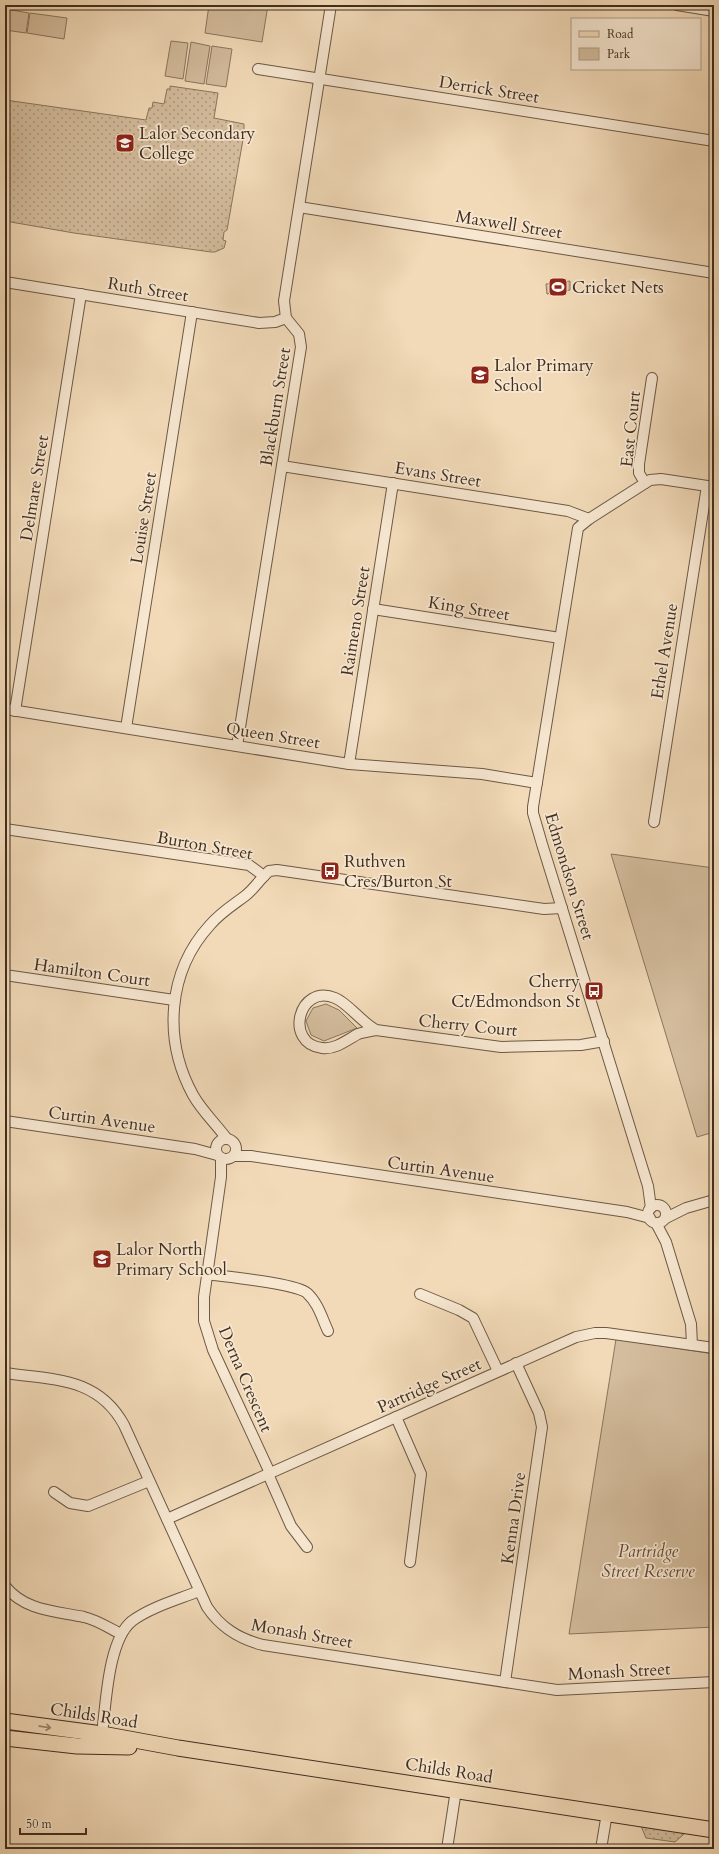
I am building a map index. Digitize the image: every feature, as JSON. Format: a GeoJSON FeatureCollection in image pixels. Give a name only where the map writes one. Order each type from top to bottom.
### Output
{"type":"FeatureCollection","features":[{"type":"Feature","properties":{"kind":"main road","name":"Childs Road"},"geometry":{"type":"LineString","coordinates":[[5,1721],[70,1730],[101,1740],[178,1748],[714,1830]]}},
{"type":"Feature","properties":{"kind":"main road"},"geometry":{"type":"LineString","coordinates":[[70,1730],[77,1738],[78,1746]]}},
{"type":"Feature","properties":{"kind":"main road","name":"Childs Road"},"geometry":{"type":"LineString","coordinates":[[5,1738],[78,1746],[101,1740]]}},
{"type":"Feature","properties":{"kind":"street"},"geometry":{"type":"LineString","coordinates":[[286,318],[284,301],[331,5]]}},
{"type":"Feature","properties":{"kind":"street"},"geometry":{"type":"LineString","coordinates":[[677,5],[714,11]]}},
{"type":"Feature","properties":{"kind":"street","name":"Derrick Street"},"geometry":{"type":"LineString","coordinates":[[258,69],[714,141]]}},
{"type":"Feature","properties":{"kind":"street","name":"Maxwell Street"},"geometry":{"type":"LineString","coordinates":[[299,207],[714,273]]}},
{"type":"Feature","properties":{"kind":"street","name":"Ruth Street"},"geometry":{"type":"LineString","coordinates":[[5,282],[259,323],[275,322],[286,318]]}},
{"type":"Feature","properties":{"kind":"street","name":"Delmare Street"},"geometry":{"type":"LineString","coordinates":[[10,710],[81,294]]}},
{"type":"Feature","properties":{"kind":"street","name":"Louise Street"},"geometry":{"type":"LineString","coordinates":[[126,728],[192,312]]}},
{"type":"Feature","properties":{"kind":"street","name":"Blackburn Street"},"geometry":{"type":"LineString","coordinates":[[237,746],[301,343],[299,334],[286,318]]}},
{"type":"Feature","properties":{"kind":"street","name":"East Court"},"geometry":{"type":"LineString","coordinates":[[645,482],[640,473],[639,464],[652,378]]}},
{"type":"Feature","properties":{"kind":"street","name":"Evans Street"},"geometry":{"type":"LineString","coordinates":[[282,466],[568,511],[589,519]]}},
{"type":"Feature","properties":{"kind":"street"},"geometry":{"type":"LineString","coordinates":[[645,482],[654,479],[661,479],[710,486]]}},
{"type":"Feature","properties":{"kind":"street","name":"Edmondson Street"},"geometry":{"type":"LineString","coordinates":[[645,482],[589,519],[577,532],[533,813],[691,1324],[692,1345]]}},
{"type":"Feature","properties":{"kind":"street","name":"Raimeno Street"},"geometry":{"type":"LineString","coordinates":[[349,764],[393,483]]}},
{"type":"Feature","properties":{"kind":"street","name":"Ethel Avenue"},"geometry":{"type":"LineString","coordinates":[[654,822],[710,486]]}},
{"type":"Feature","properties":{"kind":"street","name":"King Street"},"geometry":{"type":"LineString","coordinates":[[373,609],[560,638]]}},
{"type":"Feature","properties":{"kind":"street","name":"Queen Street"},"geometry":{"type":"LineString","coordinates":[[10,710],[349,764],[482,774],[537,783]]}},
{"type":"Feature","properties":{"kind":"street","name":"Burton Street"},"geometry":{"type":"LineString","coordinates":[[5,829],[249,865],[264,876],[269,871],[276,870],[544,909],[562,908]]}},
{"type":"Feature","properties":{"kind":"street"},"geometry":{"type":"LineString","coordinates":[[224,1150],[214,1123],[194,1096],[178,1059],[173,1026],[174,1000],[183,968],[200,937],[214,920],[246,896],[264,876]]}},
{"type":"Feature","properties":{"kind":"street","name":"Hamilton Court"},"geometry":{"type":"LineString","coordinates":[[5,975],[174,1000]]}},
{"type":"Feature","properties":{"kind":"street","name":"Cherry Court"},"geometry":{"type":"LineString","coordinates":[[376,1030],[366,1024],[340,1001],[325,996],[310,1001],[304,1006],[299,1018],[301,1033],[306,1040],[321,1048],[333,1047],[360,1033],[376,1030],[501,1047],[581,1045],[604,1041]]}},
{"type":"Feature","properties":{"kind":"street","name":"Curtin Avenue"},"geometry":{"type":"LineString","coordinates":[[5,1121],[195,1149],[224,1150],[251,1156],[627,1212],[658,1214],[714,1200]]}},
{"type":"Feature","properties":{"kind":"street","name":"Derna Crescent"},"geometry":{"type":"LineString","coordinates":[[224,1150],[203,1309],[207,1334],[291,1526],[307,1548]]}},
{"type":"Feature","properties":{"kind":"street"},"geometry":{"type":"LineString","coordinates":[[207,1274],[288,1286],[306,1292],[315,1302],[328,1331]]}},
{"type":"Feature","properties":{"kind":"street"},"geometry":{"type":"LineString","coordinates":[[420,1294],[459,1310],[473,1318],[498,1371]]}},
{"type":"Feature","properties":{"kind":"street","name":"Partridge Street"},"geometry":{"type":"LineString","coordinates":[[167,1519],[576,1336],[595,1333],[619,1334],[714,1348]]}},
{"type":"Feature","properties":{"kind":"street","name":"Kenna Drive"},"geometry":{"type":"LineString","coordinates":[[505,1682],[542,1427],[539,1413],[516,1363]]}},
{"type":"Feature","properties":{"kind":"street","name":"Monash Street"},"geometry":{"type":"LineString","coordinates":[[5,1373],[74,1384],[90,1389],[101,1397],[120,1417],[207,1607],[219,1623],[229,1631],[250,1642],[564,1690],[714,1682]]}},
{"type":"Feature","properties":{"kind":"street"},"geometry":{"type":"LineString","coordinates":[[396,1417],[421,1474],[410,1562]]}},
{"type":"Feature","properties":{"kind":"street"},"geometry":{"type":"LineString","coordinates":[[54,1492],[70,1503],[88,1506],[149,1481]]}},
{"type":"Feature","properties":{"kind":"street"},"geometry":{"type":"LineString","coordinates":[[5,1586],[20,1600],[33,1607],[44,1611],[92,1619],[121,1634]]}},
{"type":"Feature","properties":{"kind":"street"},"geometry":{"type":"LineString","coordinates":[[101,1740],[113,1656],[121,1634],[132,1622],[142,1615],[199,1591]]}},
{"type":"Feature","properties":{"kind":"street"},"geometry":{"type":"LineString","coordinates":[[447,1849],[456,1790]]}},
{"type":"Feature","properties":{"kind":"street"},"geometry":{"type":"LineString","coordinates":[[601,1849],[607,1813]]}},
{"type":"Feature","properties":{"kind":"green space"},"geometry":{"type":"Polygon","coordinates":[[[209,5],[268,5],[262,42],[205,33],[209,5]]]}},
{"type":"Feature","properties":{"kind":"green space"},"geometry":{"type":"Polygon","coordinates":[[[5,9],[29,13],[26,33],[5,30],[5,9]]]}},
{"type":"Feature","properties":{"kind":"green space"},"geometry":{"type":"Polygon","coordinates":[[[30,13],[67,18],[64,39],[27,33],[30,13]]]}},
{"type":"Feature","properties":{"kind":"green space"},"geometry":{"type":"Polygon","coordinates":[[[171,41],[188,43],[183,79],[165,76],[171,41]]]}},
{"type":"Feature","properties":{"kind":"green space"},"geometry":{"type":"Polygon","coordinates":[[[191,42],[210,46],[204,84],[185,81],[191,42]]]}},
{"type":"Feature","properties":{"kind":"green space"},"geometry":{"type":"Polygon","coordinates":[[[212,46],[232,49],[226,87],[206,84],[212,46]]]}},
{"type":"Feature","properties":{"kind":"green space"},"geometry":{"type":"Polygon","coordinates":[[[170,86],[218,93],[214,118],[244,124],[244,134],[227,230],[224,232],[223,240],[226,241],[224,248],[211,252],[74,233],[5,221],[5,100],[146,120],[149,108],[152,108],[153,102],[164,104],[167,89],[170,89],[170,86]]]}},
{"type":"Feature","properties":{"kind":"green space","name":"Cricket Nets"},"geometry":{"type":"Polygon","coordinates":[[[570,281],[570,290],[547,294],[546,284],[570,281]]]}},
{"type":"Feature","properties":{"kind":"green space"},"geometry":{"type":"Polygon","coordinates":[[[611,854],[714,868],[714,1132],[697,1137],[611,854]]]}},
{"type":"Feature","properties":{"kind":"green space"},"geometry":{"type":"Polygon","coordinates":[[[326,1004],[339,1010],[357,1028],[324,1041],[311,1035],[306,1021],[313,1008],[326,1004]]]}},
{"type":"Feature","properties":{"kind":"green space","name":"Partridge Street Reserve"},"geometry":{"type":"Polygon","coordinates":[[[616,1339],[714,1354],[714,1627],[569,1634],[616,1339]]]}},
{"type":"Feature","properties":{"kind":"green space"},"geometry":{"type":"Polygon","coordinates":[[[641,1826],[684,1832],[684,1834],[675,1842],[646,1838],[641,1826]]]}},
{"type":"Feature","properties":{"kind":"place","name":"Lalor Secondary College"},"geometry":{"type":"Point","coordinates":[125,143]}},
{"type":"Feature","properties":{"kind":"place","name":"Cricket Nets"},"geometry":{"type":"Point","coordinates":[558,287]}},
{"type":"Feature","properties":{"kind":"place","name":"Lalor Primary School"},"geometry":{"type":"Point","coordinates":[480,375]}},
{"type":"Feature","properties":{"kind":"place","name":"Ruthven Cres/Burton St"},"geometry":{"type":"Point","coordinates":[330,871]}},
{"type":"Feature","properties":{"kind":"place","name":"Cherry Ct/Edmondson St"},"geometry":{"type":"Point","coordinates":[594,991]}},
{"type":"Feature","properties":{"kind":"place","name":"Lalor North Primary School"},"geometry":{"type":"Point","coordinates":[102,1259]}}]}
